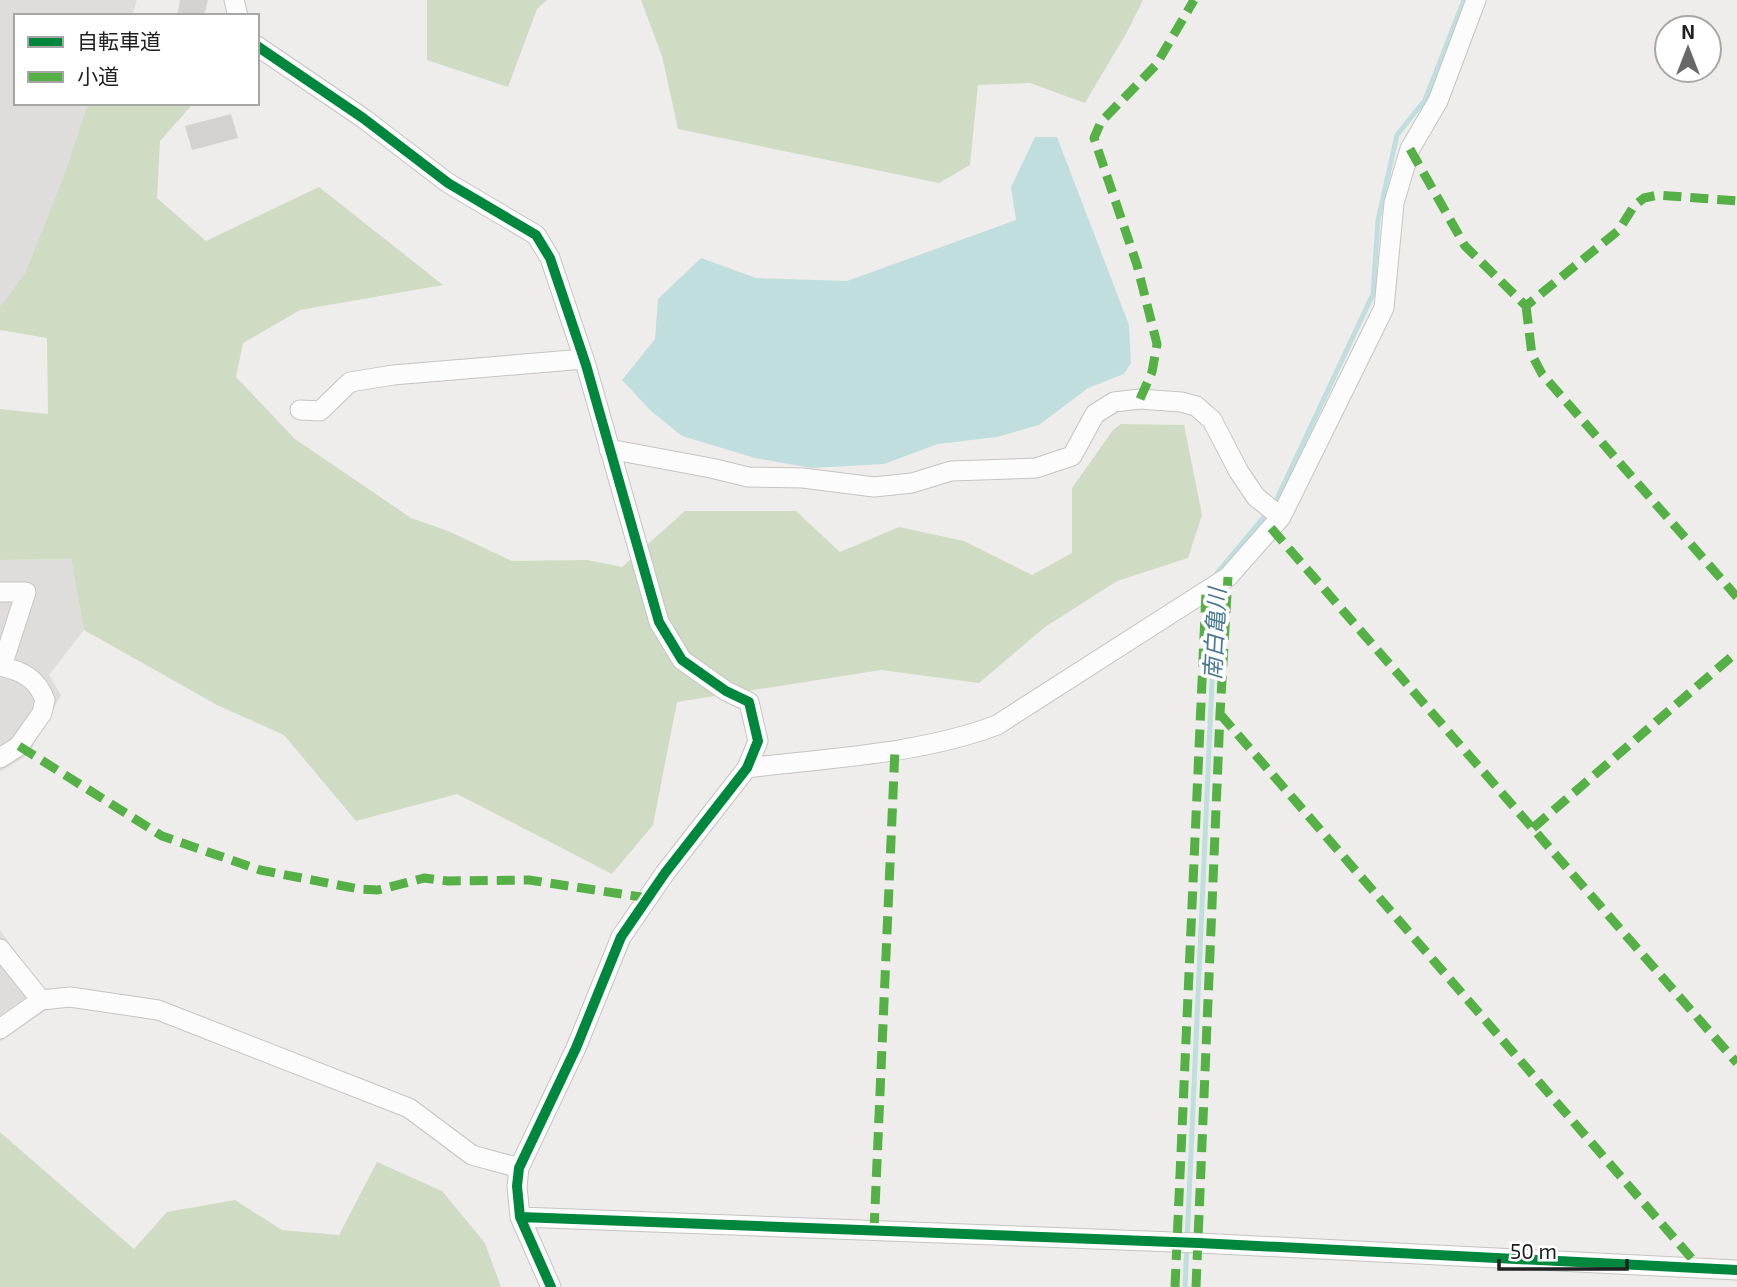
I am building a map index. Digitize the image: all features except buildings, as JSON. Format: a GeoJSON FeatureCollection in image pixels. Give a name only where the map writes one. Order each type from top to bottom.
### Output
{"type":"FeatureCollection","features":[{"type":"Feature","properties":{"kind":"street"},"geometry":{"type":"LineString","coordinates":[[747,768],[894,749],[974,734],[998,725],[1228,577],[1273,511],[1384,308],[1394,203],[1410,149],[1438,101],[1476,0]]}},
{"type":"Feature","properties":{"kind":"street"},"geometry":{"type":"LineString","coordinates":[[259,47],[363,118],[448,183],[536,235],[550,258],[584,359],[659,622],[682,660],[726,691],[749,702],[758,741],[747,768],[665,873],[621,937],[576,1048],[519,1168],[517,1186],[520,1217],[551,1287]]}},
{"type":"Feature","properties":{"kind":"street"},"geometry":{"type":"LineString","coordinates":[[300,410],[320,411],[350,382],[393,375],[584,359]]}},
{"type":"Feature","properties":{"kind":"street"},"geometry":{"type":"LineString","coordinates":[[609,449],[748,477],[803,478],[874,487],[912,483],[951,471],[1036,468],[1072,456],[1095,414],[1114,402],[1181,402],[1196,406],[1212,420],[1239,472],[1256,497],[1273,511]]}},
{"type":"Feature","properties":{"kind":"street"},"geometry":{"type":"LineString","coordinates":[[0,592],[26,592],[1,666],[22,671],[36,683],[45,701],[42,713],[19,746],[0,758]]}},
{"type":"Feature","properties":{"kind":"street"},"geometry":{"type":"LineString","coordinates":[[0,949],[41,1000]]}},
{"type":"Feature","properties":{"kind":"street"},"geometry":{"type":"LineString","coordinates":[[0,1029],[41,1000],[70,997],[158,1010],[409,1108],[472,1155],[519,1168]]}},
{"type":"Feature","properties":{"kind":"street"},"geometry":{"type":"LineString","coordinates":[[520,1217],[1199,1243],[1737,1270]]}},
{"type":"Feature","properties":{"kind":"shaded area"},"geometry":{"type":"Polygon","coordinates":[[[0,0],[137,0],[133,14],[14,14],[14,105],[87,105],[63,178],[25,273],[0,307],[0,0]]]}},
{"type":"Feature","properties":{"kind":"shaded area"},"geometry":{"type":"Polygon","coordinates":[[[71,559],[84,630],[49,675],[61,695],[28,755],[0,772],[0,560],[71,559]]]}},
{"type":"Feature","properties":{"kind":"shaded area"},"geometry":{"type":"Polygon","coordinates":[[[0,930],[53,1005],[0,1042],[0,930]]]}},
{"type":"Feature","properties":{"kind":"green space"},"geometry":{"type":"Polygon","coordinates":[[[427,0],[547,0],[537,9],[508,87],[427,60],[427,0]]]}},
{"type":"Feature","properties":{"kind":"green space"},"geometry":{"type":"Polygon","coordinates":[[[641,0],[1143,0],[1085,103],[1030,83],[978,85],[970,165],[939,183],[678,129],[662,56],[641,0]]]}},
{"type":"Feature","properties":{"kind":"green space"},"geometry":{"type":"Polygon","coordinates":[[[87,105],[190,105],[160,141],[157,198],[206,241],[319,187],[443,285],[300,310],[243,343],[236,377],[295,439],[411,518],[448,531],[512,561],[587,560],[622,567],[685,511],[796,511],[840,552],[899,527],[964,541],[1032,575],[1072,553],[1072,488],[1113,430],[1121,424],[1184,425],[1202,515],[1188,558],[1117,581],[1045,627],[979,683],[881,670],[677,702],[653,825],[612,874],[457,794],[356,821],[284,735],[217,705],[84,630],[71,559],[0,560],[0,409],[48,414],[47,338],[0,330],[0,307],[25,273],[63,178],[87,105]]]}},
{"type":"Feature","properties":{"kind":"green space"},"geometry":{"type":"Polygon","coordinates":[[[0,1132],[134,1249],[167,1212],[235,1200],[282,1230],[339,1235],[377,1162],[442,1191],[485,1243],[501,1287],[0,1287],[0,1132]]]}},
{"type":"Feature","properties":{"kind":"water"},"geometry":{"type":"Polygon","coordinates":[[[1035,137],[1057,137],[1129,325],[1131,363],[1124,374],[1088,388],[1039,425],[997,437],[938,444],[884,464],[812,468],[755,458],[682,436],[651,411],[622,380],[655,339],[658,299],[701,258],[756,278],[847,281],[1016,220],[1011,187],[1035,137]]]}},
{"type":"Feature","properties":{"kind":"waterway","name":"南白亀川"},"geometry":{"type":"LineString","coordinates":[[1274,505],[1373,294],[1378,220],[1397,135],[1425,100],[1464,0]]}},
{"type":"Feature","properties":{"kind":"waterway","name":"南白亀川"},"geometry":{"type":"LineString","coordinates":[[1217,578],[1217,573],[1268,512]]}},
{"type":"Feature","properties":{"kind":"waterway","name":"南白亀川"},"geometry":{"type":"LineString","coordinates":[[1185,1287],[1216,592]]}},
{"type":"Feature","properties":{"kind":"marked path"},"geometry":{"type":"LineString","coordinates":[[1140,399],[1152,372],[1157,344],[1137,265],[1094,138],[1101,122],[1156,65],[1194,0]]}},
{"type":"Feature","properties":{"kind":"marked path"},"geometry":{"type":"LineString","coordinates":[[1410,149],[1465,246],[1526,306],[1619,230],[1634,206],[1644,198],[1658,195],[1737,201]]}},
{"type":"Feature","properties":{"kind":"marked path"},"geometry":{"type":"LineString","coordinates":[[1526,306],[1532,355],[1542,374],[1737,597]]}},
{"type":"Feature","properties":{"kind":"marked path"},"geometry":{"type":"LineString","coordinates":[[1271,528],[1737,1063]]}},
{"type":"Feature","properties":{"kind":"marked path"},"geometry":{"type":"LineString","coordinates":[[1196,1287],[1228,577]]}},
{"type":"Feature","properties":{"kind":"marked path"},"geometry":{"type":"LineString","coordinates":[[1175,1287],[1206,592]]}},
{"type":"Feature","properties":{"kind":"marked path"},"geometry":{"type":"LineString","coordinates":[[1533,828],[1737,652]]}},
{"type":"Feature","properties":{"kind":"marked path"},"geometry":{"type":"LineString","coordinates":[[1220,714],[1700,1268]]}},
{"type":"Feature","properties":{"kind":"marked path"},"geometry":{"type":"LineString","coordinates":[[19,746],[162,836],[260,870],[359,889],[378,890],[424,878],[448,881],[529,880],[648,898]]}},
{"type":"Feature","properties":{"kind":"marked path"},"geometry":{"type":"LineString","coordinates":[[874,1231],[895,749]]}},
{"type":"Feature","properties":{"kind":"cycle path"},"geometry":{"type":"LineString","coordinates":[[259,47],[363,118],[448,183],[536,235],[550,258],[586,365],[659,622],[682,660],[726,691],[749,702],[758,741],[747,768],[665,873],[621,937],[576,1048],[519,1168],[517,1186],[520,1217],[551,1287]]}},
{"type":"Feature","properties":{"kind":"cycle path"},"geometry":{"type":"LineString","coordinates":[[520,1217],[1199,1243],[1737,1270]]}}]}
